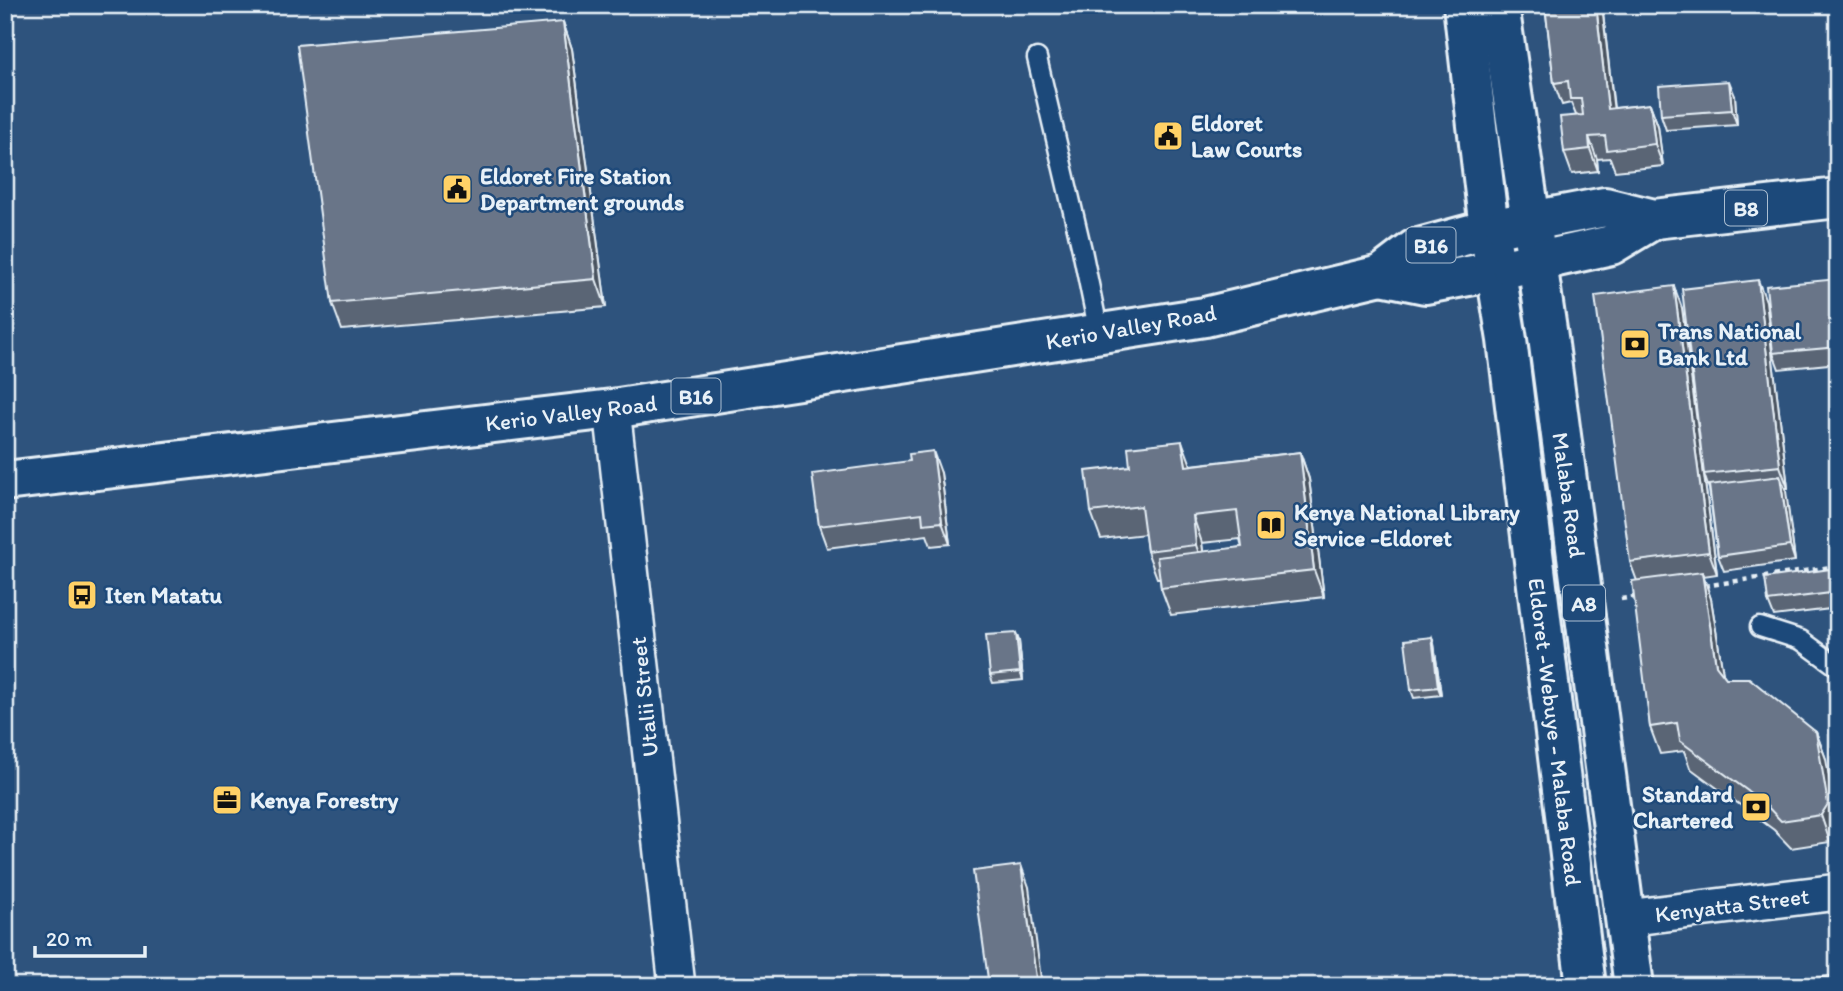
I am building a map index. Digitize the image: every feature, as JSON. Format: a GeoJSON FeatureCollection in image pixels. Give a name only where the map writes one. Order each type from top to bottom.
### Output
{"type":"FeatureCollection","features":[{"type":"Feature","properties":{"kind":"main road","name":"A8"},"geometry":{"type":"LineString","coordinates":[[1463,5],[1489,229]]}},
{"type":"Feature","properties":{"kind":"main road","name":"Malaba Road"},"geometry":{"type":"LineString","coordinates":[[1499,5],[1548,337],[1634,986]]}},
{"type":"Feature","properties":{"kind":"main road","name":"B8"},"geometry":{"type":"LineString","coordinates":[[1489,229],[1605,207],[1654,219],[1838,198]]}},
{"type":"Feature","properties":{"kind":"main road","name":"B8"},"geometry":{"type":"LineString","coordinates":[[1495,271],[1611,245],[1654,219]]}},
{"type":"Feature","properties":{"kind":"main road","name":"Eldoret -Webuye - Malaba Road"},"geometry":{"type":"LineString","coordinates":[[1489,229],[1507,340],[1586,986]]}},
{"type":"Feature","properties":{"kind":"main road","name":"B16"},"geometry":{"type":"LineString","coordinates":[[1381,275],[1415,249],[1489,229]]}},
{"type":"Feature","properties":{"kind":"main road","name":"B16"},"geometry":{"type":"LineString","coordinates":[[1381,275],[1425,284],[1495,271]]}},
{"type":"Feature","properties":{"kind":"main road","name":"Kerio Valley Road"},"geometry":{"type":"LineString","coordinates":[[5,481],[612,409],[1205,317],[1381,275]]}},
{"type":"Feature","properties":{"kind":"street","name":"Utalii Street"},"geometry":{"type":"LineString","coordinates":[[612,409],[677,986]]}},
{"type":"Feature","properties":{"kind":"street","name":"Kenyatta Street"},"geometry":{"type":"LineString","coordinates":[[1626,918],[1838,892]]}},
{"type":"Feature","properties":{"kind":"lane"},"geometry":{"type":"LineString","coordinates":[[1037,58],[1099,333]]}},
{"type":"Feature","properties":{"kind":"lane"},"geometry":{"type":"LineString","coordinates":[[1760,627],[1801,640],[1838,667]]}},
{"type":"Feature","properties":{"kind":"path"},"geometry":{"type":"LineString","coordinates":[[1691,588],[1838,566]]}},
{"type":"Feature","properties":{"kind":"path"},"geometry":{"type":"LineString","coordinates":[[1584,604],[1651,594]]}},
{"type":"Feature","properties":{"kind":"building"},"geometry":{"type":"Polygon","coordinates":[[[1545,5],[1596,5],[1608,109],[1650,104],[1655,144],[1607,150],[1605,136],[1589,137],[1590,149],[1564,152],[1560,117],[1583,115],[1581,99],[1570,99],[1568,81],[1554,83],[1545,5]]]}},
{"type":"Feature","properties":{"kind":"building","name":"Eldoret Fire Station Department grounds"},"geometry":{"type":"Polygon","coordinates":[[[563,22],[596,279],[332,303],[297,45],[563,22]]]}},
{"type":"Feature","properties":{"kind":"building"},"geometry":{"type":"Polygon","coordinates":[[[1729,81],[1732,110],[1661,115],[1659,86],[1729,81]]]}},
{"type":"Feature","properties":{"kind":"building"},"geometry":{"type":"Polygon","coordinates":[[[1838,279],[1838,347],[1773,353],[1766,286],[1838,279]]]}},
{"type":"Feature","properties":{"kind":"building"},"geometry":{"type":"Polygon","coordinates":[[[1758,280],[1780,466],[1704,474],[1682,289],[1758,280]]]}},
{"type":"Feature","properties":{"kind":"building"},"geometry":{"type":"Polygon","coordinates":[[[1674,286],[1709,552],[1630,562],[1595,296],[1674,286]]]}},
{"type":"Feature","properties":{"kind":"building"},"geometry":{"type":"Polygon","coordinates":[[[1182,441],[1186,466],[1300,452],[1314,570],[1161,588],[1157,557],[1242,547],[1237,511],[1193,516],[1196,545],[1147,551],[1141,506],[1091,512],[1086,471],[1130,466],[1128,447],[1182,441]]]}},
{"type":"Feature","properties":{"kind":"building"},"geometry":{"type":"Polygon","coordinates":[[[933,451],[942,522],[923,524],[922,513],[819,526],[812,474],[910,461],[909,454],[933,451]]]}},
{"type":"Feature","properties":{"kind":"building"},"geometry":{"type":"Polygon","coordinates":[[[1780,476],[1790,546],[1718,556],[1709,485],[1780,476]]]}},
{"type":"Feature","properties":{"kind":"building"},"geometry":{"type":"Polygon","coordinates":[[[1838,568],[1838,592],[1768,601],[1765,578],[1838,568]]]}},
{"type":"Feature","properties":{"kind":"building"},"geometry":{"type":"Polygon","coordinates":[[[1702,572],[1716,665],[1726,678],[1749,678],[1816,732],[1828,804],[1821,815],[1781,821],[1764,803],[1680,741],[1677,723],[1650,727],[1632,581],[1702,572]]]}},
{"type":"Feature","properties":{"kind":"building"},"geometry":{"type":"Polygon","coordinates":[[[1016,633],[1020,672],[990,675],[986,635],[1016,633]]]}},
{"type":"Feature","properties":{"kind":"building"},"geometry":{"type":"Polygon","coordinates":[[[1432,637],[1438,687],[1411,690],[1405,640],[1432,637]]]}},
{"type":"Feature","properties":{"kind":"building"},"geometry":{"type":"Polygon","coordinates":[[[1021,865],[1037,986],[989,986],[973,871],[1021,865]]]}},
{"type":"Feature","properties":{"kind":"building"},"geometry":{"type":"Polygon","coordinates":[[[1838,975],[1838,986],[1755,986],[1838,975]]]}},
{"type":"Feature","properties":{"kind":"place","name":"Eldoret Law Courts"},"geometry":{"type":"Point","coordinates":[1168,136]}},
{"type":"Feature","properties":{"kind":"place","name":"Eldoret Fire Station Department grounds"},"geometry":{"type":"Point","coordinates":[457,189]}},
{"type":"Feature","properties":{"kind":"place","name":"Trans National Bank Ltd"},"geometry":{"type":"Point","coordinates":[1635,344]}},
{"type":"Feature","properties":{"kind":"place","name":"Kenya National Library Service -Eldoret"},"geometry":{"type":"Point","coordinates":[1271,525]}},
{"type":"Feature","properties":{"kind":"place","name":"Iten Matatu"},"geometry":{"type":"Point","coordinates":[82,595]}},
{"type":"Feature","properties":{"kind":"place","name":"Kenya Forestry"},"geometry":{"type":"Point","coordinates":[227,800]}},
{"type":"Feature","properties":{"kind":"place","name":"Standard Chartered"},"geometry":{"type":"Point","coordinates":[1756,807]}}]}
